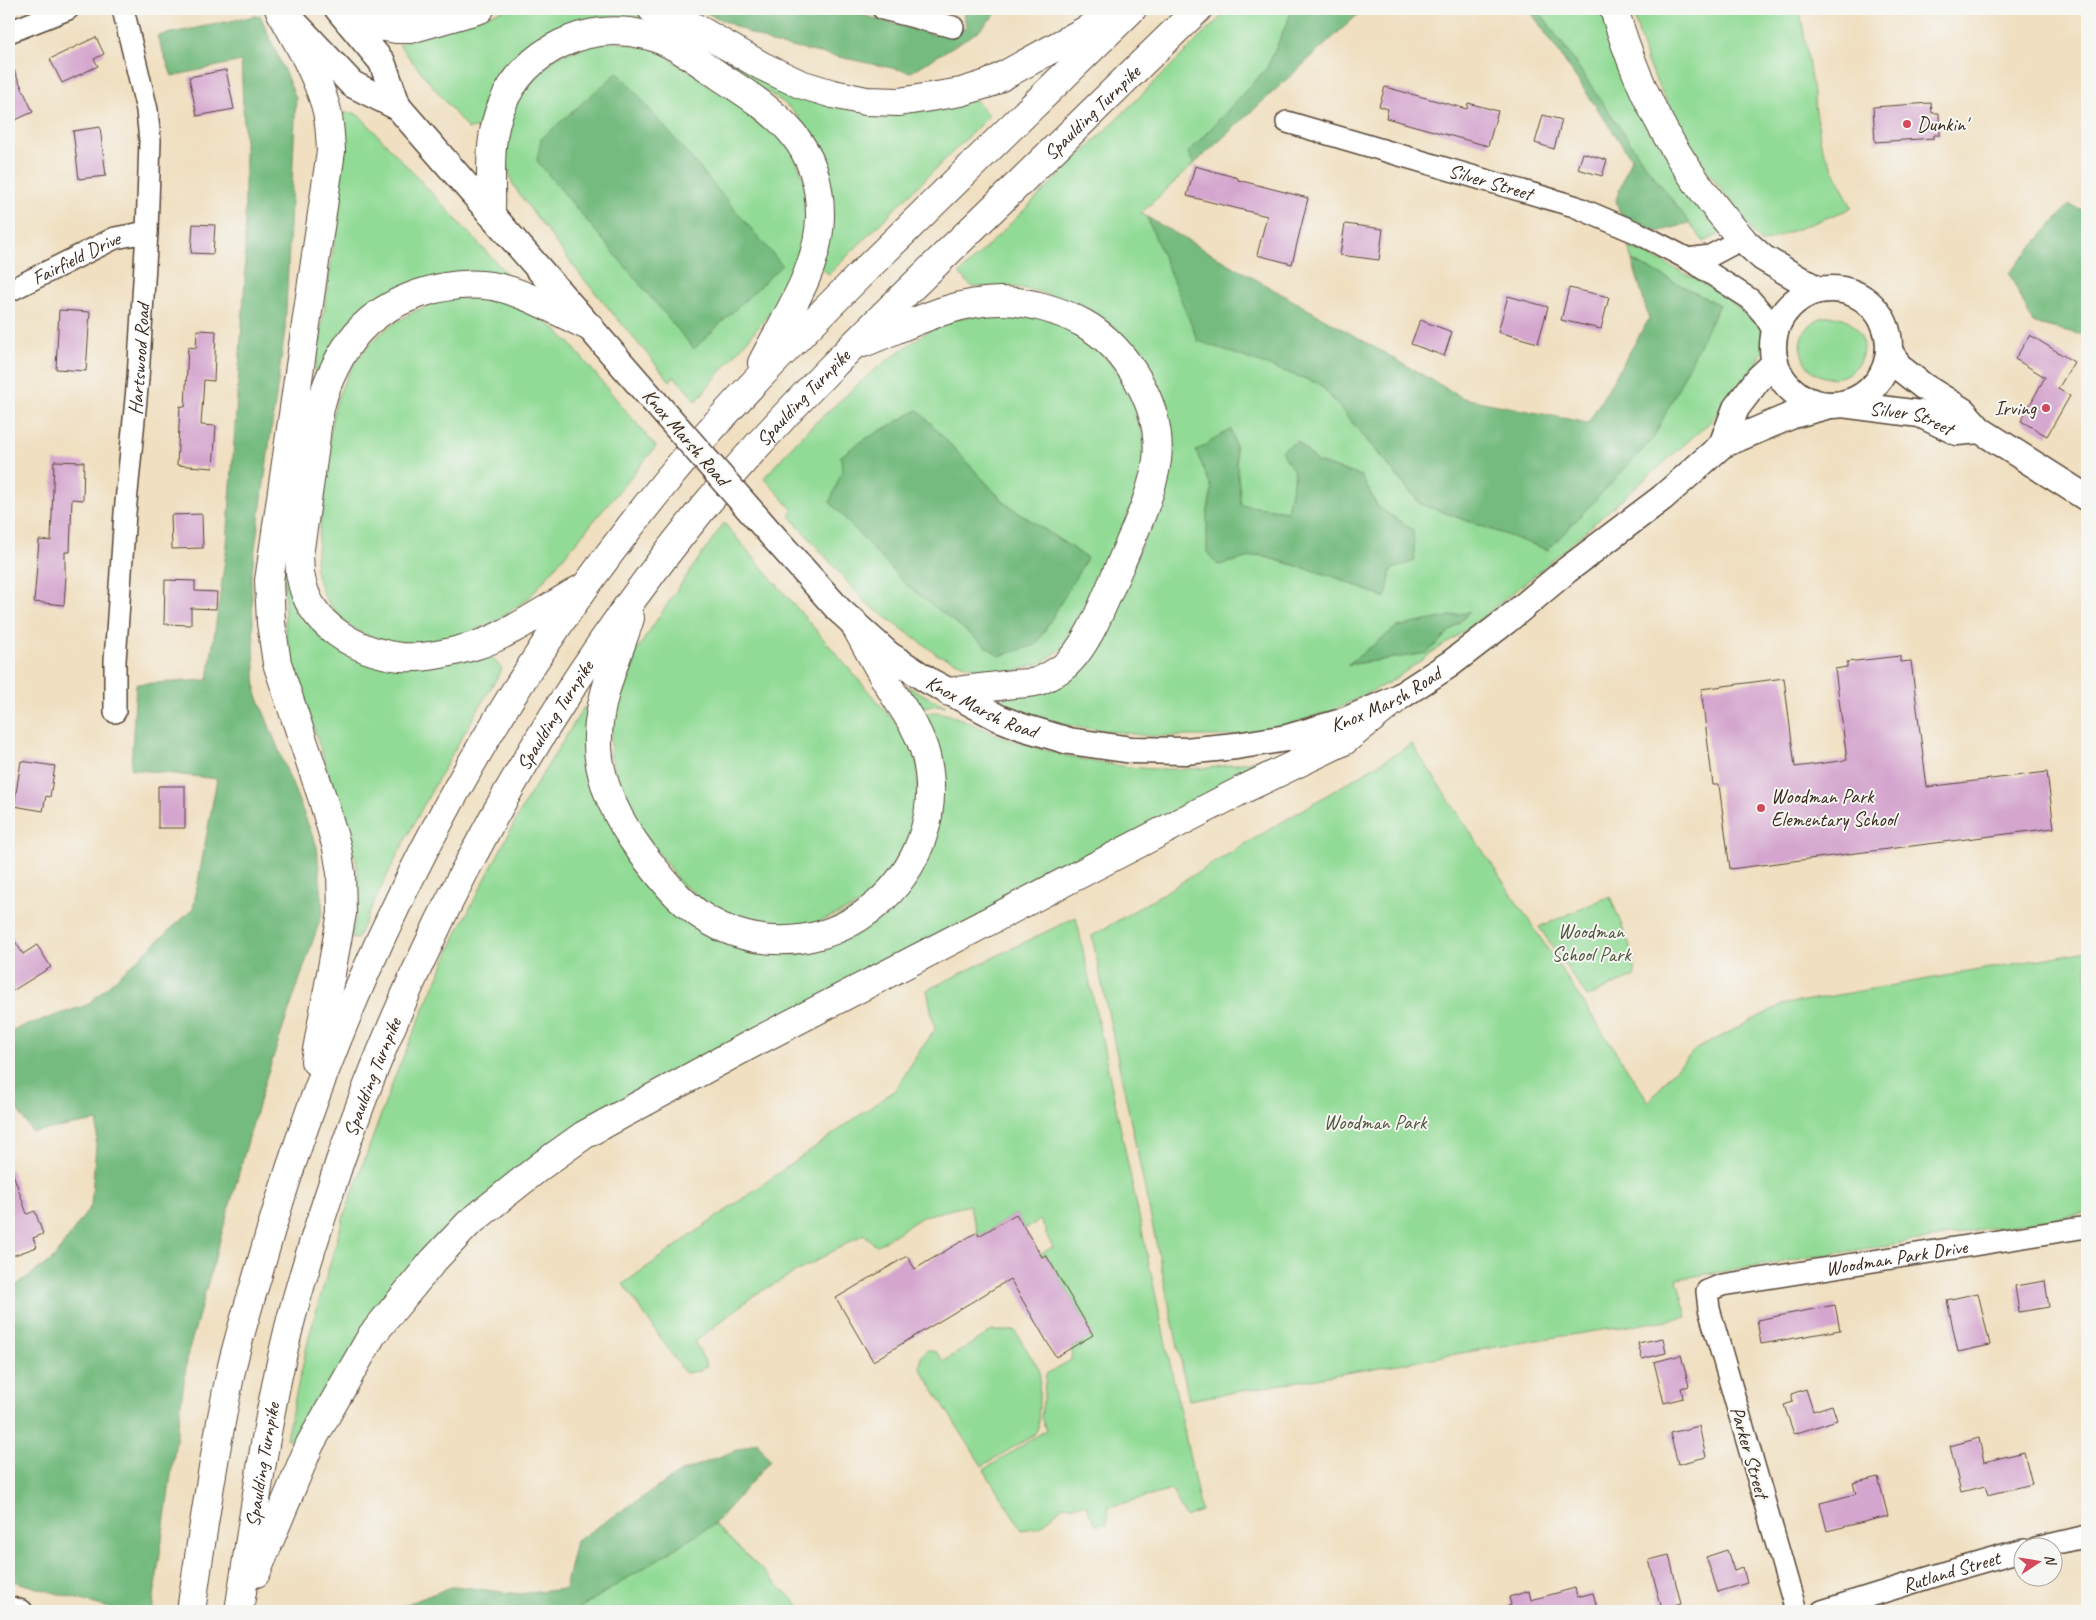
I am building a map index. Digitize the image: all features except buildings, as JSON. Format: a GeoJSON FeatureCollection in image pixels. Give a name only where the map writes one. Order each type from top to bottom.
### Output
{"type":"FeatureCollection","features":[{"type":"Feature","properties":{"kind":"highway"},"geometry":{"type":"LineString","coordinates":[[280,9],[311,68],[325,104],[329,122],[331,151],[328,187],[269,581],[271,623],[277,663],[337,848],[342,894],[342,913],[301,1133]]}},
{"type":"Feature","properties":{"kind":"highway"},"geometry":{"type":"LineString","coordinates":[[343,15],[396,29],[410,29],[480,9]]}},
{"type":"Feature","properties":{"kind":"highway"},"geometry":{"type":"LineString","coordinates":[[652,9],[680,19],[762,66],[800,84],[866,101],[898,102],[961,92],[996,80],[1125,9]]}},
{"type":"Feature","properties":{"kind":"highway"},"geometry":{"type":"LineString","coordinates":[[191,1611],[202,1531],[233,1363],[269,1234],[301,1133],[336,1040],[372,955],[421,856],[508,702],[586,586],[668,480],[749,386],[902,233],[1132,9]]}},
{"type":"Feature","properties":{"kind":"highway","name":"Spaulding Turnpike"},"geometry":{"type":"LineString","coordinates":[[240,1611],[273,1398],[289,1326],[311,1246],[358,1109],[383,1047],[431,937],[499,806],[567,695],[639,592],[702,510],[758,445],[852,347],[1198,9]]}},
{"type":"Feature","properties":{"kind":"highway"},"geometry":{"type":"LineString","coordinates":[[1614,9],[1638,80],[1659,123],[1694,180],[1716,211],[1742,239]]}},
{"type":"Feature","properties":{"kind":"highway"},"geometry":{"type":"LineString","coordinates":[[491,213],[492,139],[502,105],[521,74],[548,51],[563,42],[596,32],[629,32],[646,35],[677,47],[740,89],[768,108],[786,125],[804,147],[812,167],[818,191],[820,216],[817,249],[808,273],[749,386]]}},
{"type":"Feature","properties":{"kind":"highway"},"geometry":{"type":"LineString","coordinates":[[586,586],[478,645],[436,655],[402,657],[366,648],[342,638],[321,620],[307,597],[301,578],[299,555],[320,404],[332,374],[345,350],[357,333],[382,312],[405,299],[450,286],[492,286],[535,301],[590,327]]}},
{"type":"Feature","properties":{"kind":"highway"},"geometry":{"type":"LineString","coordinates":[[852,347],[951,309],[972,304],[1001,301],[1050,309],[1084,323],[1109,342],[1131,369],[1147,396],[1153,418],[1157,459],[1149,493],[1120,566],[1085,641],[1063,667],[1038,681],[949,692]]}},
{"type":"Feature","properties":{"kind":"highway"},"geometry":{"type":"LineString","coordinates":[[639,592],[603,702],[600,719],[598,753],[606,789],[613,805],[637,845],[671,891],[687,906],[710,921],[741,934],[761,939],[781,940],[822,935],[859,919],[891,892],[904,876],[915,858],[922,838],[930,797],[926,756],[910,717],[896,697],[853,622]]}},
{"type":"Feature","properties":{"kind":"highway"},"geometry":{"type":"LineString","coordinates":[[240,1611],[310,1444],[372,1335],[434,1260],[468,1224],[542,1165],[584,1136],[755,1042],[1244,789],[1344,741],[1396,699]]}},
{"type":"Feature","properties":{"kind":"main road","name":"Knox Marsh Road"},"geometry":{"type":"LineString","coordinates":[[280,9],[352,84],[398,107]]}},
{"type":"Feature","properties":{"kind":"main road","name":"Knox Marsh Road"},"geometry":{"type":"LineString","coordinates":[[343,15],[382,62],[398,107],[839,610],[889,655],[949,692],[999,718],[1069,741],[1132,750],[1185,751],[1236,746],[1287,738],[1342,722],[1396,699],[1450,664],[1567,570],[1662,498],[1722,446],[1793,415],[1836,404]]}},
{"type":"Feature","properties":{"kind":"main road"},"geometry":{"type":"LineString","coordinates":[[1742,239],[1763,258],[1818,290]]}},
{"type":"Feature","properties":{"kind":"main road"},"geometry":{"type":"LineString","coordinates":[[1818,290],[1846,291],[1860,297],[1871,305],[1880,317],[1886,330],[1889,351],[1885,369],[1875,385],[1860,397],[1836,404],[1815,403],[1802,397],[1790,388],[1781,376],[1775,363],[1773,348],[1775,332],[1786,310],[1800,298],[1818,290]]}},
{"type":"Feature","properties":{"kind":"main road","name":"Silver Street"},"geometry":{"type":"LineString","coordinates":[[1889,351],[1900,368],[1923,386],[1963,412],[1980,430],[2087,498]]}},
{"type":"Feature","properties":{"kind":"main road","name":"Knox Marsh Road"},"geometry":{"type":"LineString","coordinates":[[1722,446],[1736,408],[1759,378],[1775,363]]}},
{"type":"Feature","properties":{"kind":"main road","name":"Silver Street"},"geometry":{"type":"LineString","coordinates":[[1836,404],[1920,414],[1958,432],[1980,430]]}},
{"type":"Feature","properties":{"kind":"street"},"geometry":{"type":"LineString","coordinates":[[9,32],[68,9]]}},
{"type":"Feature","properties":{"kind":"street","name":"Hartswood Road"},"geometry":{"type":"LineString","coordinates":[[115,712],[116,651],[125,513],[138,378],[147,232],[150,141],[147,110],[123,9]]}},
{"type":"Feature","properties":{"kind":"street"},"geometry":{"type":"LineString","coordinates":[[882,9],[953,27]]}},
{"type":"Feature","properties":{"kind":"street","name":"Silver Street"},"geometry":{"type":"LineString","coordinates":[[1287,122],[1574,206],[1640,234],[1688,259],[1750,299],[1775,332]]}},
{"type":"Feature","properties":{"kind":"street","name":"Fairfield Drive"},"geometry":{"type":"LineString","coordinates":[[9,291],[115,238],[147,232]]}},
{"type":"Feature","properties":{"kind":"street"},"geometry":{"type":"LineString","coordinates":[[1688,259],[1710,256],[1742,239]]}},
{"type":"Feature","properties":{"kind":"street","name":"Woodman Park Drive"},"geometry":{"type":"LineString","coordinates":[[1707,1291],[1722,1285],[2087,1227]]}},
{"type":"Feature","properties":{"kind":"street","name":"Parker Street"},"geometry":{"type":"LineString","coordinates":[[1707,1291],[1709,1309],[1796,1611]]}},
{"type":"Feature","properties":{"kind":"street"},"geometry":{"type":"LineString","coordinates":[[2064,1541],[2087,1536]]}},
{"type":"Feature","properties":{"kind":"street","name":"Rutland Street"},"geometry":{"type":"LineString","coordinates":[[1822,1611],[2014,1553]]}},
{"type":"Feature","properties":{"kind":"street"},"geometry":{"type":"LineString","coordinates":[[9,1606],[22,1611]]}},
{"type":"Feature","properties":{"kind":"green space"},"geometry":{"type":"Polygon","coordinates":[[[507,9],[627,9],[653,16],[770,78],[976,100],[989,116],[829,274],[821,268],[816,144],[796,114],[783,102],[692,45],[590,23],[485,127],[468,129],[399,45],[409,40],[507,9]]]}},
{"type":"Feature","properties":{"kind":"green space"},"geometry":{"type":"Polygon","coordinates":[[[698,9],[840,9],[935,35],[966,28],[964,9],[1001,9],[977,32],[911,72],[772,43],[698,9]]]}},
{"type":"Feature","properties":{"kind":"green space"},"geometry":{"type":"Polygon","coordinates":[[[1229,9],[1293,9],[1267,68],[1188,153],[1194,164],[1141,213],[1147,217],[1198,340],[1320,384],[1420,504],[1548,550],[1719,305],[1632,260],[1628,246],[1711,288],[1740,309],[1750,320],[1756,315],[1763,331],[1765,347],[1754,369],[1709,423],[1541,570],[1477,622],[1390,682],[1334,710],[1283,726],[1232,736],[1149,736],[1070,726],[999,704],[997,700],[1083,665],[1104,636],[1163,492],[1159,393],[1142,360],[1131,344],[1118,330],[1099,317],[1078,305],[1036,291],[1014,287],[972,287],[959,274],[1229,9]],[[1298,441],[1295,473],[1287,511],[1240,505],[1235,445],[1212,489],[1207,516],[1218,565],[1258,555],[1332,576],[1385,598],[1391,570],[1413,530],[1378,507],[1361,476],[1317,462],[1298,441]],[[1469,613],[1348,665],[1427,653],[1469,613]]]}},
{"type":"Feature","properties":{"kind":"green space"},"geometry":{"type":"Polygon","coordinates":[[[1293,9],[1364,9],[1194,164],[1188,153],[1267,68],[1293,9]]]}},
{"type":"Feature","properties":{"kind":"green space"},"geometry":{"type":"Polygon","coordinates":[[[1529,9],[1538,9],[1649,170],[1690,223],[1657,232],[1620,214],[1616,200],[1631,158],[1529,9]]]}},
{"type":"Feature","properties":{"kind":"green space"},"geometry":{"type":"Polygon","coordinates":[[[1538,9],[1604,9],[1720,234],[1704,242],[1649,170],[1538,9]]]}},
{"type":"Feature","properties":{"kind":"green space"},"geometry":{"type":"Polygon","coordinates":[[[1632,9],[1800,9],[1821,144],[1852,208],[1761,243],[1689,146],[1647,62],[1632,9]]]}},
{"type":"Feature","properties":{"kind":"green space"},"geometry":{"type":"Polygon","coordinates":[[[260,15],[296,98],[285,330],[251,578],[256,693],[317,847],[323,911],[264,1084],[188,1353],[152,1611],[120,1611],[9,1580],[9,1290],[53,1259],[91,1206],[98,1121],[32,1132],[9,1096],[9,1031],[87,1005],[193,909],[217,779],[131,769],[136,684],[208,680],[227,545],[245,280],[245,147],[241,61],[172,76],[157,36],[260,15]]]}},
{"type":"Feature","properties":{"kind":"green space"},"geometry":{"type":"Polygon","coordinates":[[[601,41],[651,46],[787,134],[816,213],[788,292],[696,401],[674,376],[670,381],[582,277],[519,194],[512,182],[504,156],[504,143],[513,100],[552,58],[601,41]]]}},
{"type":"Feature","properties":{"kind":"green space"},"geometry":{"type":"Polygon","coordinates":[[[618,72],[782,265],[694,349],[537,161],[541,139],[618,72]]]}},
{"type":"Feature","properties":{"kind":"green space"},"geometry":{"type":"Polygon","coordinates":[[[339,113],[355,113],[362,118],[518,286],[476,280],[349,336],[295,550],[325,635],[489,654],[502,669],[425,802],[357,939],[350,938],[358,899],[356,860],[291,657],[285,629],[284,574],[336,231],[339,201],[339,113]]]}},
{"type":"Feature","properties":{"kind":"green space"},"geometry":{"type":"Polygon","coordinates":[[[2069,205],[2087,211],[2087,336],[2033,323],[2009,273],[2069,205]]]}},
{"type":"Feature","properties":{"kind":"green space"},"geometry":{"type":"Polygon","coordinates":[[[1147,217],[1463,398],[1588,423],[1649,319],[1632,260],[1719,305],[1653,439],[1548,550],[1421,504],[1320,384],[1198,341],[1147,217]]]}},
{"type":"Feature","properties":{"kind":"green space"},"geometry":{"type":"Polygon","coordinates":[[[451,298],[493,298],[534,314],[552,326],[568,341],[656,447],[529,598],[495,622],[458,638],[415,646],[375,640],[348,625],[337,615],[323,594],[315,569],[334,410],[341,389],[351,369],[363,352],[377,338],[410,314],[451,298]]]}},
{"type":"Feature","properties":{"kind":"green space"},"geometry":{"type":"Polygon","coordinates":[[[984,312],[1039,315],[1093,341],[1133,392],[1144,437],[1143,473],[1105,578],[1066,646],[1041,663],[1012,672],[982,671],[938,655],[865,602],[789,515],[793,510],[764,478],[803,434],[873,371],[928,331],[946,322],[984,312]],[[918,410],[860,442],[841,456],[842,471],[830,503],[1087,558],[1006,504],[918,410]]]}},
{"type":"Feature","properties":{"kind":"green space"},"geometry":{"type":"Polygon","coordinates":[[[1826,316],[1838,316],[1854,325],[1861,335],[1863,347],[1861,359],[1854,369],[1838,378],[1826,378],[1815,373],[1806,364],[1801,353],[1801,341],[1806,330],[1815,321],[1826,316]]]}},
{"type":"Feature","properties":{"kind":"green space"},"geometry":{"type":"Polygon","coordinates":[[[918,410],[1006,504],[1087,558],[1036,645],[999,656],[906,585],[830,502],[842,471],[841,456],[860,442],[918,410]]]}},
{"type":"Feature","properties":{"kind":"green space"},"geometry":{"type":"Polygon","coordinates":[[[1231,429],[1235,445],[1241,505],[1287,511],[1295,473],[1281,451],[1297,441],[1317,462],[1361,476],[1378,507],[1413,530],[1415,561],[1391,570],[1386,598],[1332,576],[1259,555],[1218,565],[1207,552],[1207,516],[1212,489],[1196,451],[1231,429]]]}},
{"type":"Feature","properties":{"kind":"green space"},"geometry":{"type":"Polygon","coordinates":[[[724,523],[899,727],[904,724],[920,775],[910,844],[865,902],[814,924],[776,926],[738,919],[719,911],[686,890],[624,808],[610,753],[613,709],[629,662],[724,523]]]}},
{"type":"Feature","properties":{"kind":"green space"},"geometry":{"type":"Polygon","coordinates":[[[1470,612],[1427,653],[1347,665],[1397,627],[1470,612]]]}},
{"type":"Feature","properties":{"kind":"green space"},"geometry":{"type":"Polygon","coordinates":[[[908,687],[946,706],[932,705],[915,710],[902,688],[908,687]]]}},
{"type":"Feature","properties":{"kind":"green space"},"geometry":{"type":"Polygon","coordinates":[[[584,707],[592,713],[616,831],[766,950],[913,882],[920,717],[928,713],[942,713],[1033,747],[1113,765],[1140,768],[1195,769],[1272,757],[1280,763],[525,1164],[299,1443],[286,1438],[310,1333],[343,1219],[395,1076],[458,931],[526,801],[584,707]]]}},
{"type":"Feature","properties":{"kind":"green space","name":"Woodman Park"},"geometry":{"type":"Polygon","coordinates":[[[1412,744],[1649,1102],[1670,1075],[1695,1050],[1781,1005],[2087,951],[2087,1213],[1677,1279],[1687,1317],[1537,1340],[1189,1400],[1092,936],[1412,744]]]}},
{"type":"Feature","properties":{"kind":"green space","name":"Woodman School Park"},"geometry":{"type":"Polygon","coordinates":[[[1610,896],[1631,949],[1635,976],[1587,997],[1539,927],[1610,896]]]}},
{"type":"Feature","properties":{"kind":"green space"},"geometry":{"type":"Polygon","coordinates":[[[1076,917],[1201,1511],[1185,1517],[1172,1490],[1109,1507],[1107,1524],[1096,1525],[1085,1504],[1063,1506],[1040,1527],[1022,1530],[984,1470],[1046,1430],[1041,1417],[1046,1374],[1071,1360],[1072,1348],[1093,1335],[1046,1255],[1042,1257],[1040,1254],[1053,1247],[1040,1220],[1025,1229],[1016,1214],[979,1236],[969,1205],[924,1216],[876,1246],[864,1234],[753,1296],[695,1342],[707,1366],[699,1371],[685,1373],[623,1284],[895,1090],[935,1030],[927,990],[1076,917]]]}},
{"type":"Feature","properties":{"kind":"green space"},"geometry":{"type":"Polygon","coordinates":[[[992,1331],[1015,1331],[1040,1371],[1038,1428],[1034,1435],[982,1466],[920,1368],[921,1357],[927,1350],[936,1352],[944,1361],[992,1331]]]}},
{"type":"Feature","properties":{"kind":"green space"},"geometry":{"type":"Polygon","coordinates":[[[757,1442],[770,1461],[714,1524],[575,1611],[389,1611],[454,1586],[519,1594],[565,1589],[576,1541],[681,1472],[757,1442]]]}},
{"type":"Feature","properties":{"kind":"green space"},"geometry":{"type":"Polygon","coordinates":[[[714,1524],[805,1611],[575,1611],[714,1524]]]}},
{"type":"Feature","properties":{"kind":"place","name":"Dunkin'"},"geometry":{"type":"Point","coordinates":[1907,124]}},
{"type":"Feature","properties":{"kind":"place","name":"Irving"},"geometry":{"type":"Point","coordinates":[2046,408]}},
{"type":"Feature","properties":{"kind":"place","name":"Woodman Park Elementary School"},"geometry":{"type":"Point","coordinates":[1761,808]}}]}
